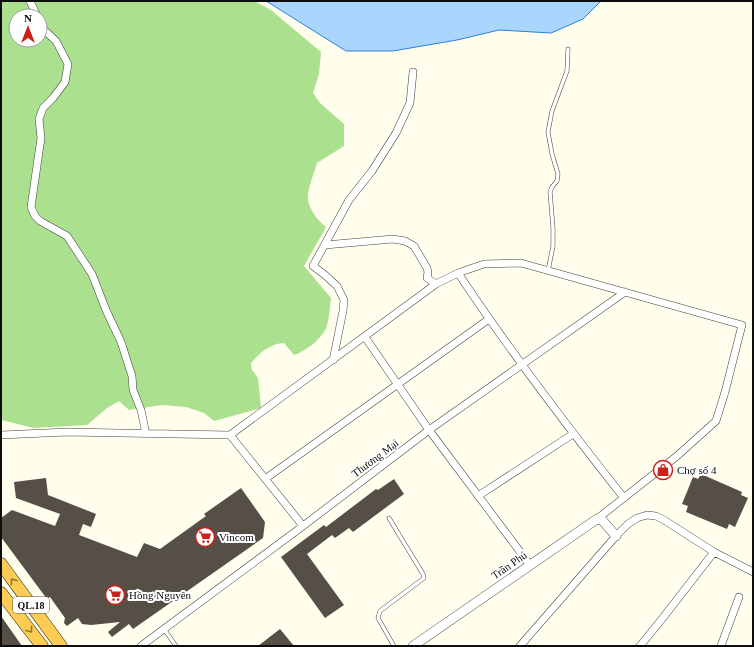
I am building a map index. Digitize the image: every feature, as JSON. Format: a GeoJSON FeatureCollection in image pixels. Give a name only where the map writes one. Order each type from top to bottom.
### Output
{"type":"FeatureCollection","features":[{"type":"Feature","properties":{"kind":"highway","name":"QL.18"},"geometry":{"type":"LineString","coordinates":[[1,564],[61,646]]}},
{"type":"Feature","properties":{"kind":"highway","name":"QL.18"},"geometry":{"type":"LineString","coordinates":[[1,592],[42,646]]}},
{"type":"Feature","properties":{"kind":"street"},"geometry":{"type":"LineString","coordinates":[[48,33],[56,40],[68,64],[65,82],[43,108],[39,119],[41,138],[31,207],[35,216],[40,221],[68,236],[92,274],[106,310],[121,342],[132,376],[133,390],[141,410],[146,434]]}},
{"type":"Feature","properties":{"kind":"street"},"geometry":{"type":"LineString","coordinates":[[333,360],[344,300],[337,286],[313,266],[349,200],[372,172],[396,133],[410,103],[413,72]]}},
{"type":"Feature","properties":{"kind":"street"},"geometry":{"type":"LineString","coordinates":[[325,245],[393,239],[405,241],[414,246],[428,268],[427,278],[436,284]]}},
{"type":"Feature","properties":{"kind":"street"},"geometry":{"type":"LineString","coordinates":[[1,435],[67,432],[230,435],[436,284],[458,273],[484,264],[503,262],[521,263],[742,325],[716,421],[677,456],[597,519]]}},
{"type":"Feature","properties":{"kind":"street"},"geometry":{"type":"LineString","coordinates":[[458,273],[522,365],[573,434],[624,498]]}},
{"type":"Feature","properties":{"kind":"street","name":"Thương Mại"},"geometry":{"type":"LineString","coordinates":[[141,646],[303,526],[429,430],[625,292]]}},
{"type":"Feature","properties":{"kind":"street"},"geometry":{"type":"LineString","coordinates":[[265,479],[489,319]]}},
{"type":"Feature","properties":{"kind":"street"},"geometry":{"type":"LineString","coordinates":[[365,337],[429,430],[530,565]]}},
{"type":"Feature","properties":{"kind":"street"},"geometry":{"type":"LineString","coordinates":[[478,496],[573,434]]}},
{"type":"Feature","properties":{"kind":"street"},"geometry":{"type":"LineString","coordinates":[[230,435],[303,526]]}},
{"type":"Feature","properties":{"kind":"street"},"geometry":{"type":"LineString","coordinates":[[520,646],[616,536],[637,518],[651,515],[664,520],[714,552],[753,572]]}},
{"type":"Feature","properties":{"kind":"street"},"geometry":{"type":"LineString","coordinates":[[597,519],[602,520],[616,536]]}},
{"type":"Feature","properties":{"kind":"street","name":"Trần Phú"},"geometry":{"type":"LineString","coordinates":[[413,646],[597,519]]}},
{"type":"Feature","properties":{"kind":"street"},"geometry":{"type":"LineString","coordinates":[[640,646],[662,620],[714,552]]}},
{"type":"Feature","properties":{"kind":"street"},"geometry":{"type":"LineString","coordinates":[[721,646],[739,597]]}},
{"type":"Feature","properties":{"kind":"lane"},"geometry":{"type":"LineString","coordinates":[[548,271],[553,246],[550,192],[557,181],[558,174],[552,154],[548,132],[552,111],[567,71],[568,49]]}},
{"type":"Feature","properties":{"kind":"lane"},"geometry":{"type":"LineString","coordinates":[[389,518],[424,578],[380,611],[378,618],[394,646]]}},
{"type":"Feature","properties":{"kind":"lane"},"geometry":{"type":"LineString","coordinates":[[164,629],[176,646]]}},
{"type":"Feature","properties":{"kind":"green space"},"geometry":{"type":"Polygon","coordinates":[[[1,1],[254,1],[271,10],[321,52],[319,74],[313,93],[320,103],[344,124],[344,146],[317,163],[308,193],[310,208],[319,221],[326,227],[304,266],[331,298],[328,323],[325,331],[304,351],[294,355],[284,343],[274,345],[262,352],[251,363],[252,370],[258,378],[261,408],[214,421],[204,413],[186,407],[162,405],[129,410],[119,401],[107,408],[87,425],[34,428],[1,420],[1,1]]]}},
{"type":"Feature","properties":{"kind":"water"},"geometry":{"type":"Polygon","coordinates":[[[266,1],[601,1],[583,19],[551,33],[499,30],[457,40],[393,51],[346,51],[266,1]]]}},
{"type":"Feature","properties":{"kind":"building"},"geometry":{"type":"Polygon","coordinates":[[[701,474],[742,492],[741,495],[748,498],[735,527],[729,524],[727,529],[686,512],[688,506],[682,504],[693,477],[698,479],[701,474]]]}},
{"type":"Feature","properties":{"kind":"building"},"geometry":{"type":"Polygon","coordinates":[[[46,478],[48,495],[96,514],[91,527],[83,524],[79,535],[137,557],[144,543],[160,549],[206,516],[204,514],[241,488],[265,522],[263,538],[133,629],[129,624],[112,637],[108,632],[120,622],[91,625],[82,624],[78,618],[67,626],[64,623],[65,618],[50,597],[47,599],[1,537],[1,518],[12,510],[55,526],[60,514],[16,498],[14,482],[46,478]]]}},
{"type":"Feature","properties":{"kind":"building"},"geometry":{"type":"Polygon","coordinates":[[[394,479],[404,494],[353,532],[349,528],[335,538],[332,535],[307,554],[344,605],[325,618],[281,557],[324,525],[326,527],[376,489],[378,490],[394,479]]]}},
{"type":"Feature","properties":{"kind":"building"},"geometry":{"type":"Polygon","coordinates":[[[1,616],[22,646],[1,646],[1,616]]]}},
{"type":"Feature","properties":{"kind":"building"},"geometry":{"type":"Polygon","coordinates":[[[280,629],[294,646],[258,646],[280,629]]]}},
{"type":"Feature","properties":{"kind":"place","name":"Chợ số 4"},"geometry":{"type":"Point","coordinates":[663,470]}},
{"type":"Feature","properties":{"kind":"place","name":"Vincom"},"geometry":{"type":"Point","coordinates":[205,537]}},
{"type":"Feature","properties":{"kind":"place","name":"Hồng Nguyên"},"geometry":{"type":"Point","coordinates":[115,595]}}]}
